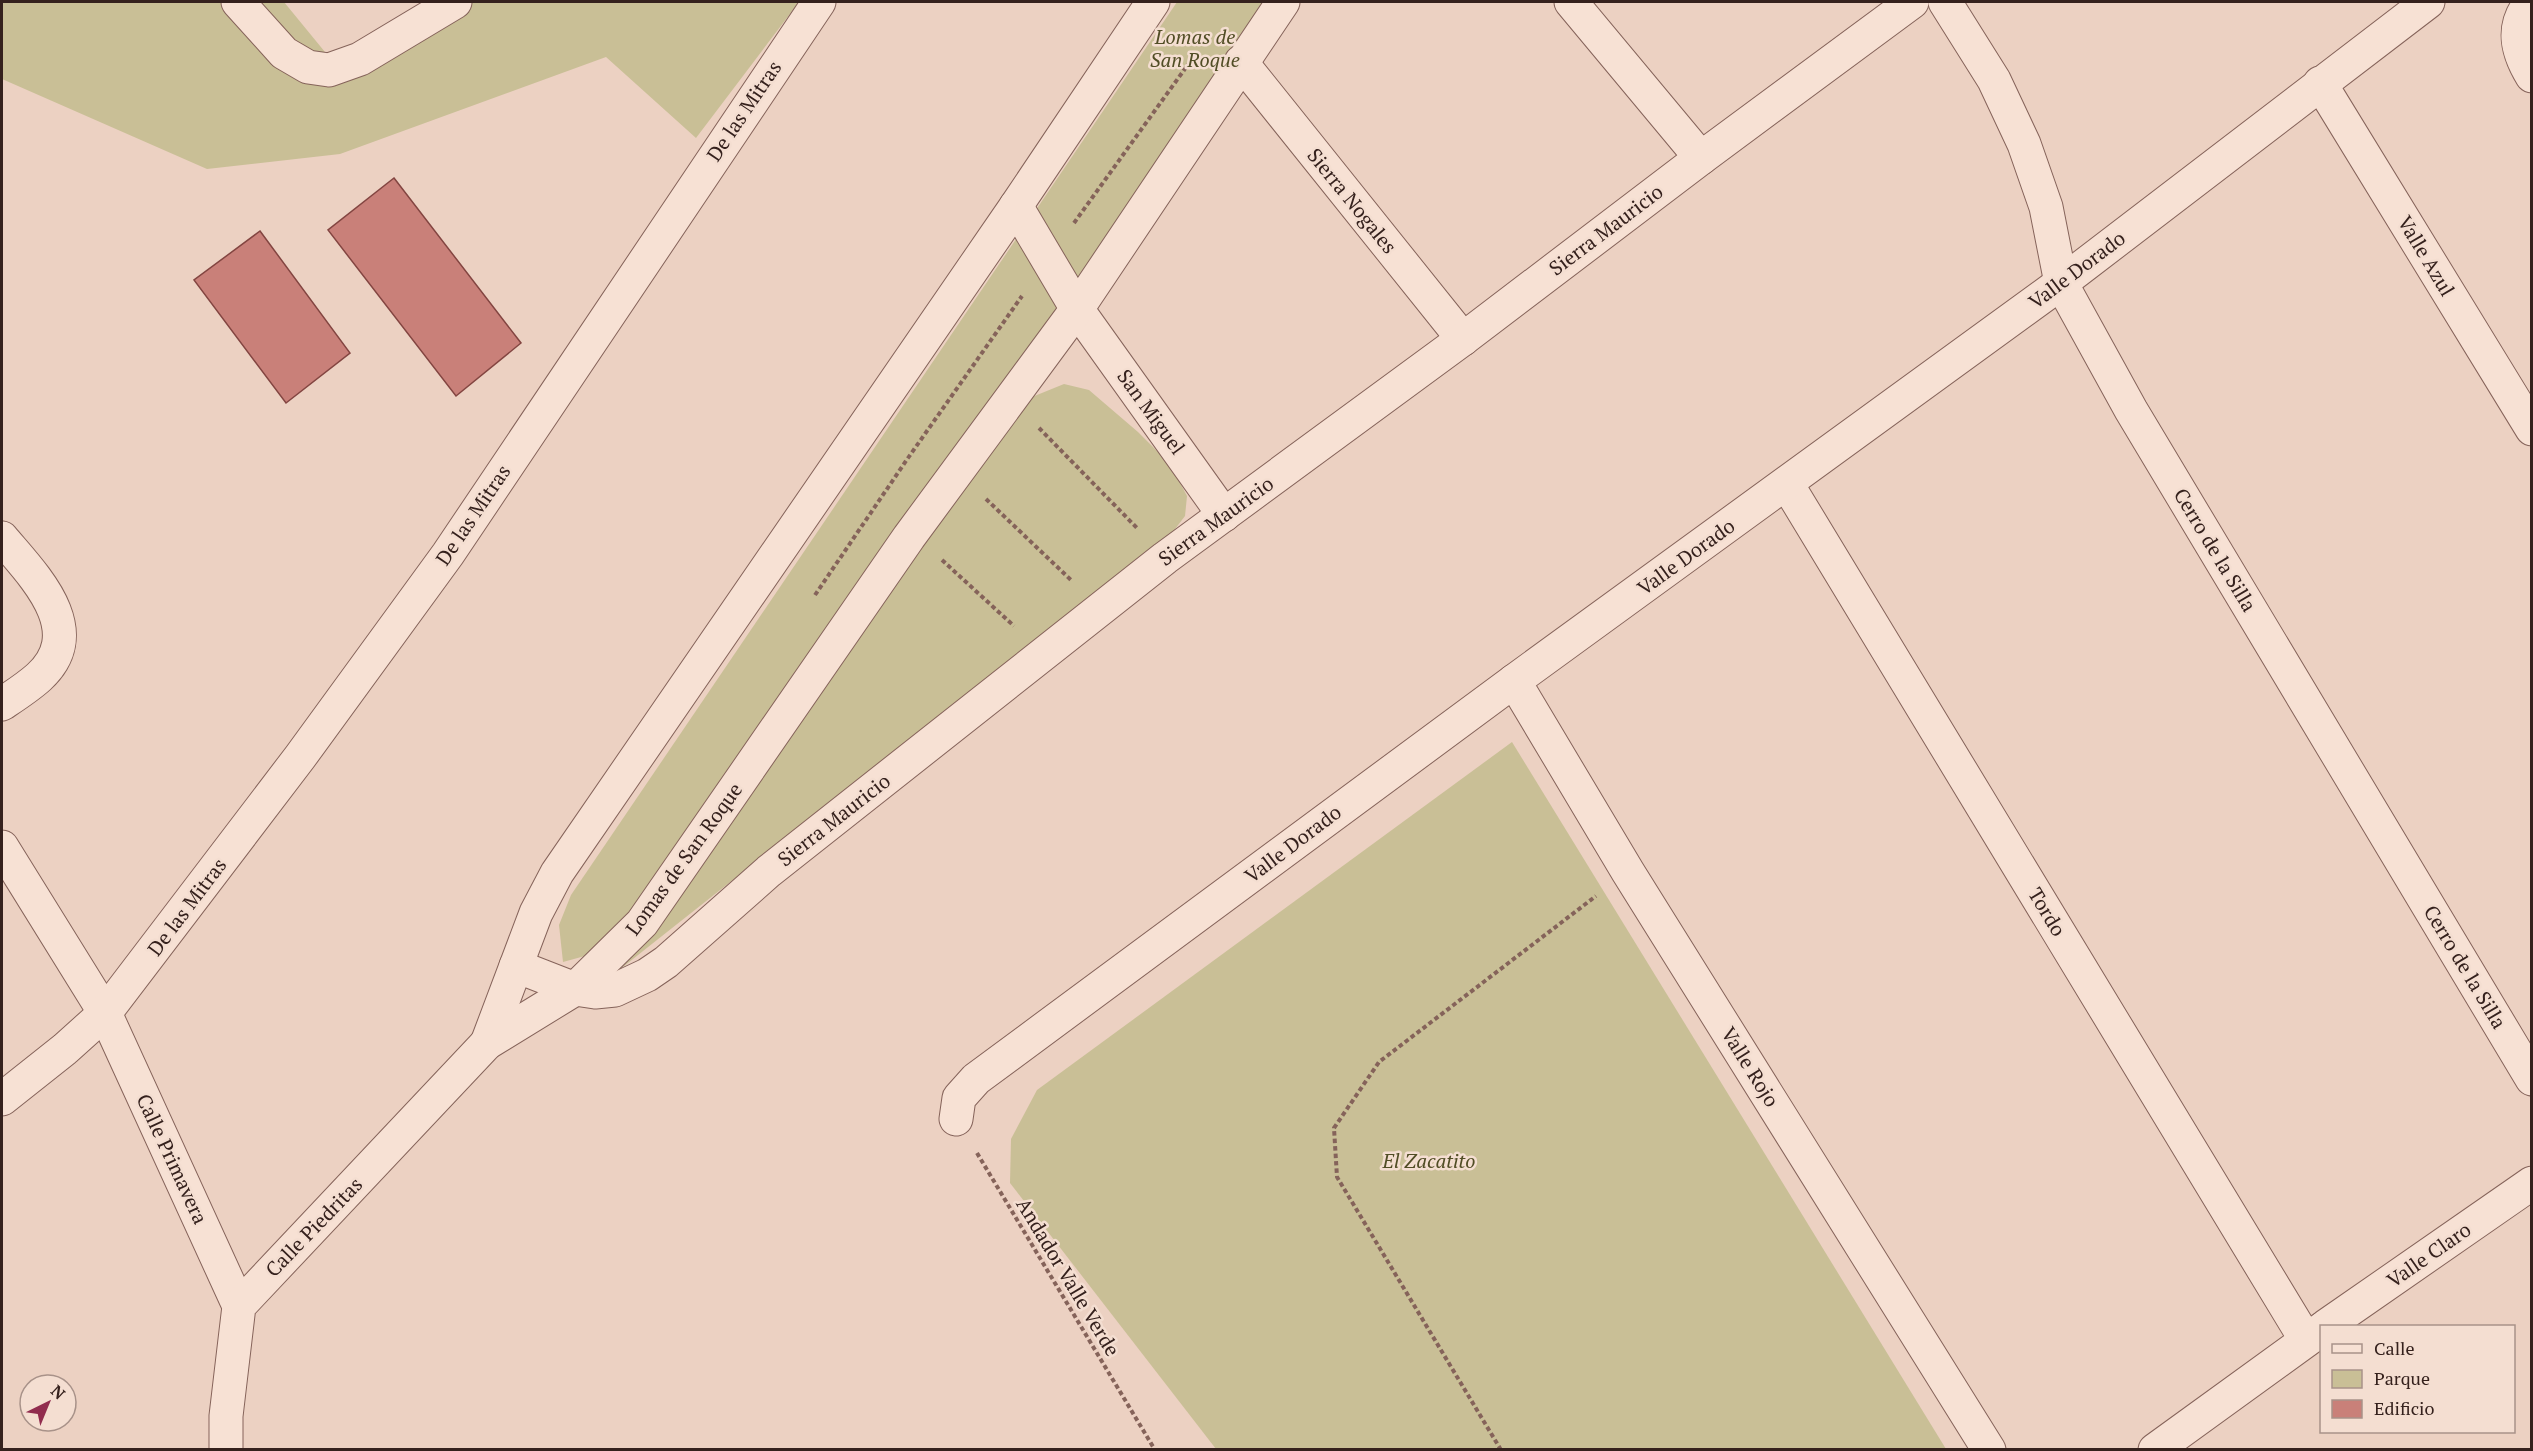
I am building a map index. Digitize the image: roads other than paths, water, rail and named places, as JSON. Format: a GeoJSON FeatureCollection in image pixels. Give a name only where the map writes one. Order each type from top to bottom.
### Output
{"type":"FeatureCollection","features":[{"type":"Feature","properties":{"kind":"street"},"geometry":{"type":"LineString","coordinates":[[238,2],[265,34],[295,61],[309,68],[329,70],[360,59],[454,2]]}},
{"type":"Feature","properties":{"kind":"street","name":"De las Mitras"},"geometry":{"type":"LineString","coordinates":[[2,1099],[65,1049],[105,1012],[300,757],[447,554],[819,2]]}},
{"type":"Feature","properties":{"kind":"street"},"geometry":{"type":"LineString","coordinates":[[487,1043],[536,913],[557,873],[1016,206],[1153,2]]}},
{"type":"Feature","properties":{"kind":"street","name":"Lomas de San Roque"},"geometry":{"type":"LineString","coordinates":[[487,1043],[575,990],[642,923],[909,537],[1077,309],[1283,2]]}},
{"type":"Feature","properties":{"kind":"street"},"geometry":{"type":"LineString","coordinates":[[1571,2],[1701,158]]}},
{"type":"Feature","properties":{"kind":"street","name":"Sierra Mauricio"},"geometry":{"type":"LineString","coordinates":[[516,966],[575,990],[595,992],[615,990],[632,984],[666,962],[769,871],[1165,558],[1463,339],[1701,158],[1912,2]]}},
{"type":"Feature","properties":{"kind":"street","name":"Cerro de la Silla"},"geometry":{"type":"LineString","coordinates":[[1944,2],[1994,80],[2024,144],[2046,207],[2061,283],[2131,411],[2532,1079]]}},
{"type":"Feature","properties":{"kind":"street","name":"Valle Dorado"},"geometry":{"type":"LineString","coordinates":[[956,1119],[959,1098],[976,1079],[1514,681],[2061,283],[2428,2]]}},
{"type":"Feature","properties":{"kind":"street"},"geometry":{"type":"LineString","coordinates":[[2531,2],[2524,11],[2518,27],[2517,40],[2523,62],[2532,76]]}},
{"type":"Feature","properties":{"kind":"street","name":"Sierra Nogales"},"geometry":{"type":"LineString","coordinates":[[1241,62],[1463,339]]}},
{"type":"Feature","properties":{"kind":"street","name":"Valle Azul"},"geometry":{"type":"LineString","coordinates":[[2320,83],[2532,429]]}},
{"type":"Feature","properties":{"kind":"street","name":"San Miguel"},"geometry":{"type":"LineString","coordinates":[[1016,206],[1077,309],[1224,515]]}},
{"type":"Feature","properties":{"kind":"street","name":"Tordo"},"geometry":{"type":"LineString","coordinates":[[1787,484],[2318,1332]]}},
{"type":"Feature","properties":{"kind":"street"},"geometry":{"type":"LineString","coordinates":[[2,538],[41,584],[53,605],[60,624],[59,642],[53,660],[41,676],[2,704]]}},
{"type":"Feature","properties":{"kind":"street","name":"Valle Rojo"},"geometry":{"type":"LineString","coordinates":[[1514,681],[1628,872],[1989,1449]]}},
{"type":"Feature","properties":{"kind":"street","name":"Calle Primavera"},"geometry":{"type":"LineString","coordinates":[[2,847],[105,1012],[239,1306]]}},
{"type":"Feature","properties":{"kind":"street","name":"Calle Piedritas"},"geometry":{"type":"LineString","coordinates":[[239,1306],[487,1043]]}},
{"type":"Feature","properties":{"kind":"street","name":"Valle Claro"},"geometry":{"type":"LineString","coordinates":[[2328,1325],[2532,1183]]}},
{"type":"Feature","properties":{"kind":"street"},"geometry":{"type":"LineString","coordinates":[[226,1449],[226,1416],[239,1306]]}},
{"type":"Feature","properties":{"kind":"street","name":"Valle Claro"},"geometry":{"type":"LineString","coordinates":[[2155,1449],[2318,1332]]}},
{"type":"Feature","properties":{"kind":"park label","name":"El Zacatito"},"geometry":{"type":"Point","coordinates":[1429,1161]}}]}
